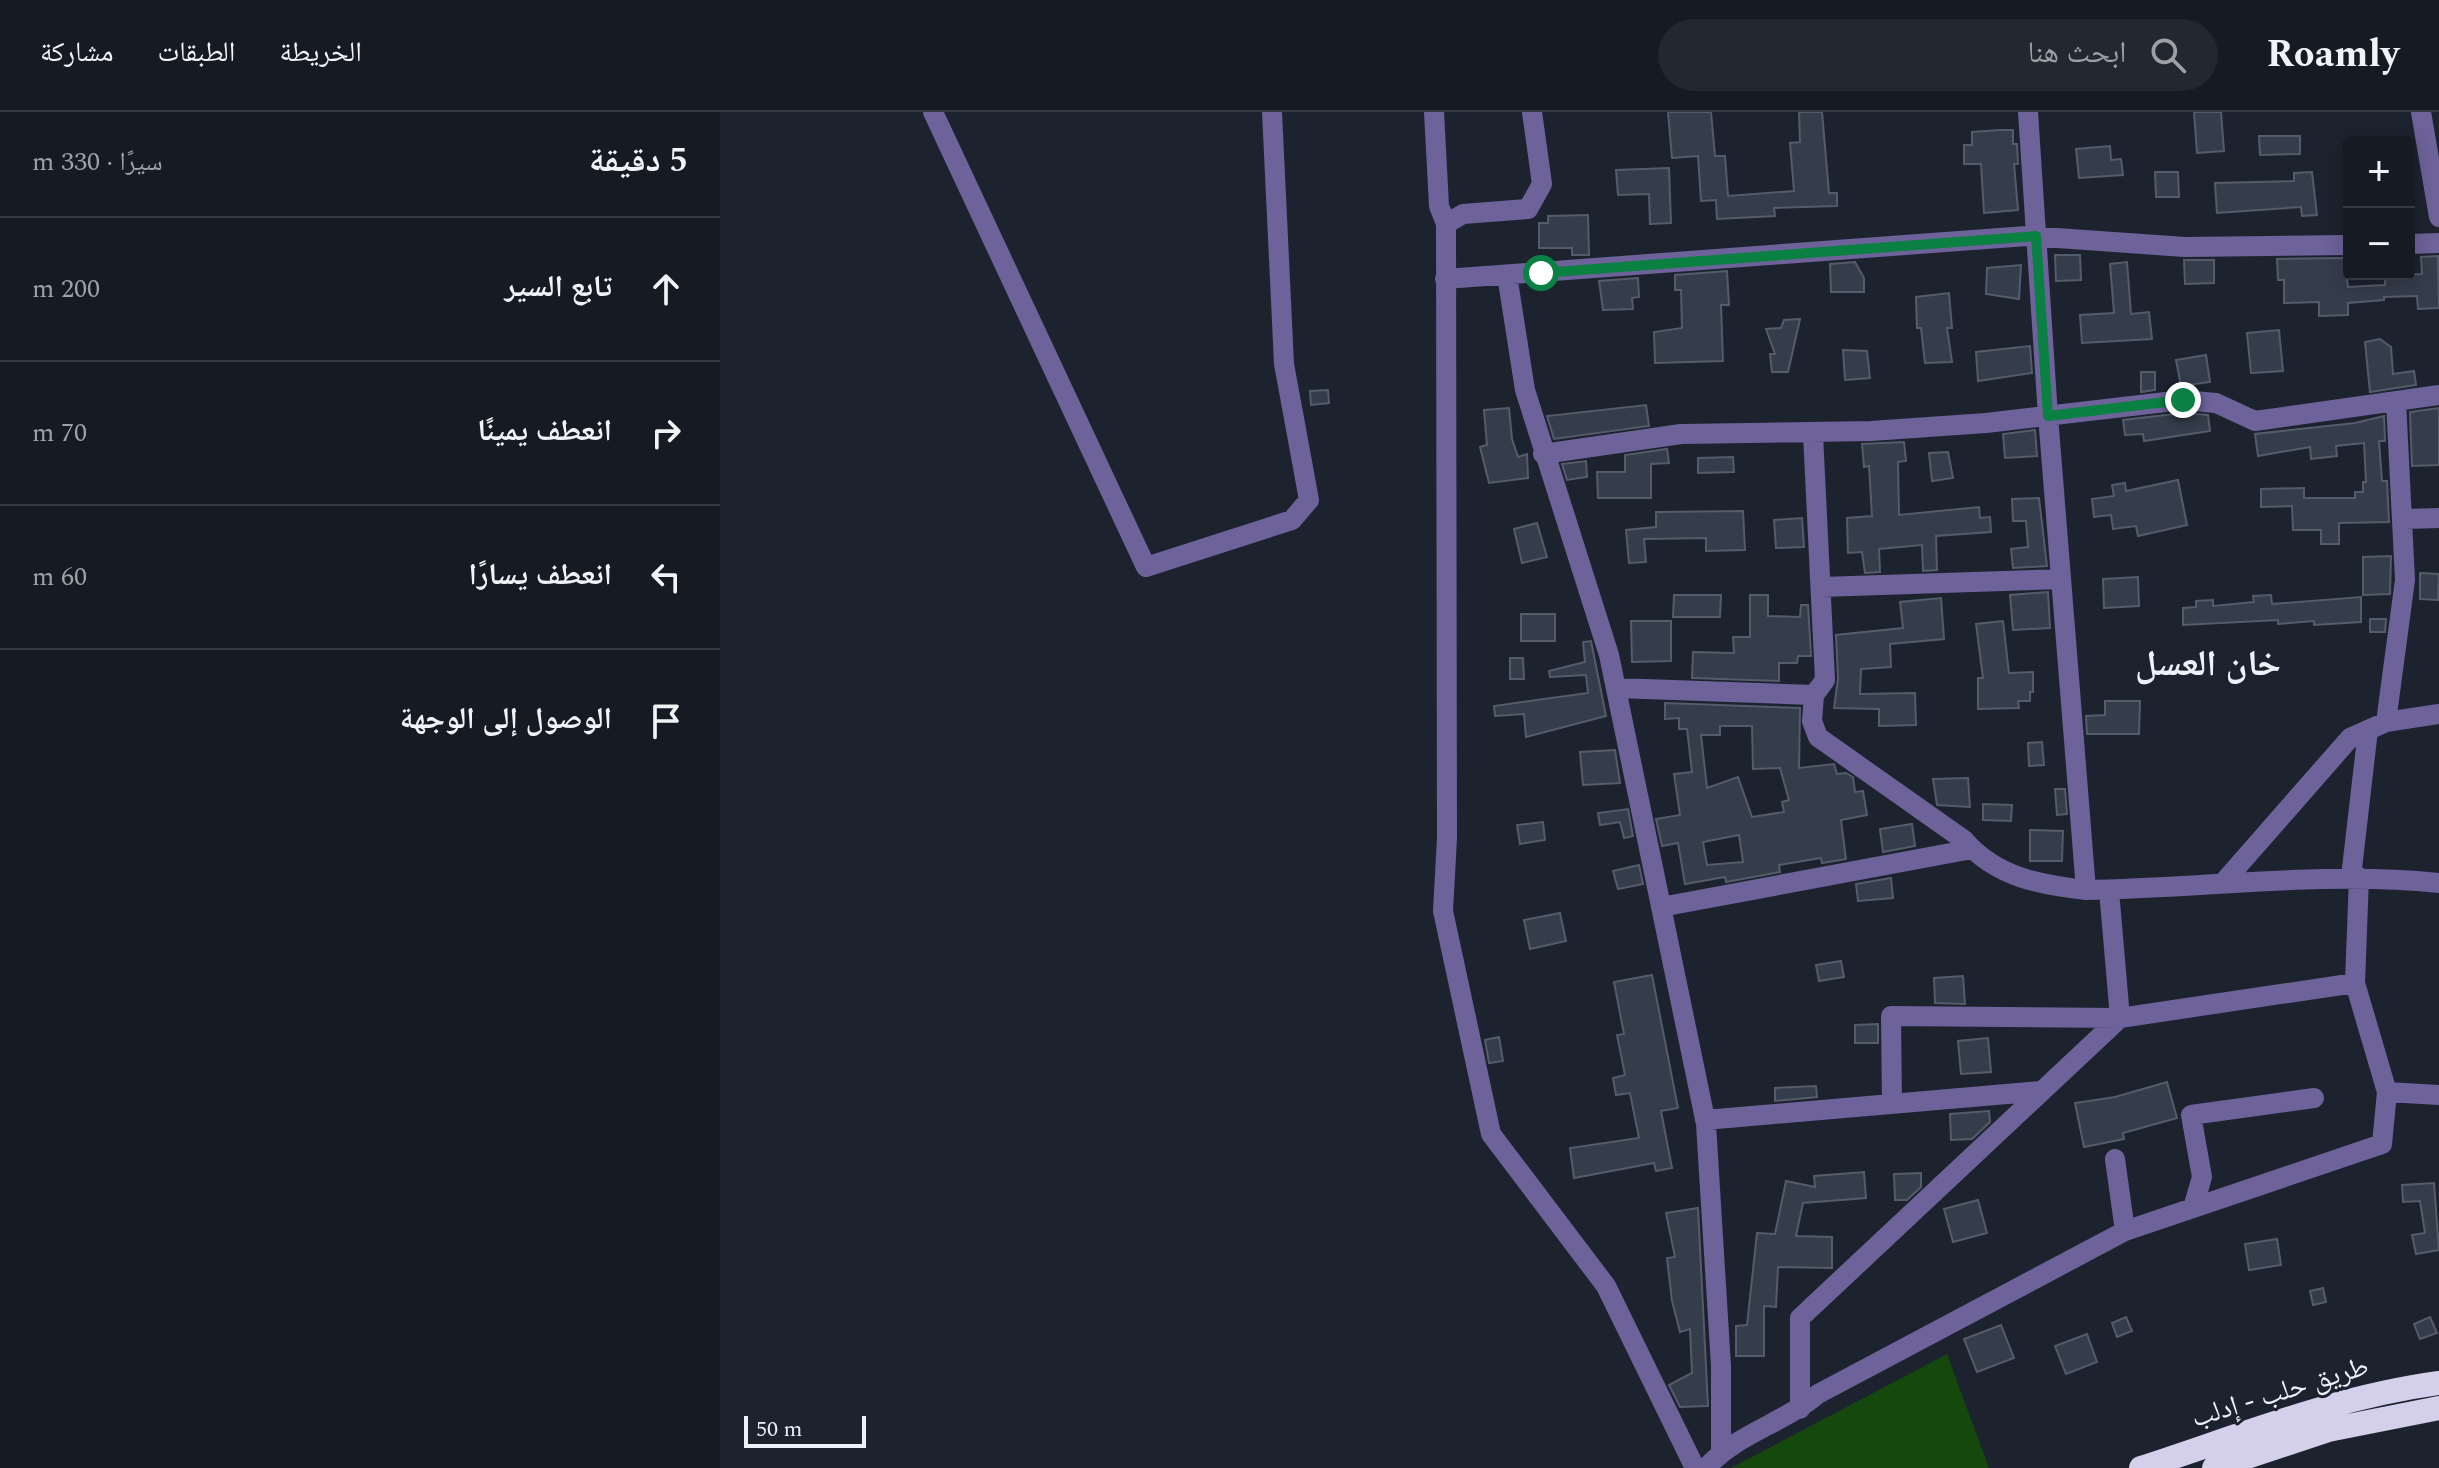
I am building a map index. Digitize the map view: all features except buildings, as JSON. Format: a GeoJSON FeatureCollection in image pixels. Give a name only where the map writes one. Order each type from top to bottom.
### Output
{"type":"FeatureCollection","features":[{"type":"Feature","properties":{"kind":"highway","name":"طريق حلب - إدلب"},"geometry":{"type":"LineString","coordinates":[[2141,1468],[2253,1428],[2379,1391],[2439,1383]]}},
{"type":"Feature","properties":{"kind":"highway"},"geometry":{"type":"LineString","coordinates":[[2214,1468],[2328,1430],[2439,1408]]}},
{"type":"Feature","properties":{"kind":"street"},"geometry":{"type":"LineString","coordinates":[[933,112],[1146,567],[1292,520],[1309,500],[1284,364],[1272,112]]}},
{"type":"Feature","properties":{"kind":"street"},"geometry":{"type":"LineString","coordinates":[[1434,112],[1439,206],[1446,224],[1447,838],[1443,911],[1491,1134],[1606,1286],[1695,1468]]}},
{"type":"Feature","properties":{"kind":"street"},"geometry":{"type":"LineString","coordinates":[[1446,224],[1463,214],[1528,209],[1542,184],[1532,112]]}},
{"type":"Feature","properties":{"kind":"street"},"geometry":{"type":"LineString","coordinates":[[2028,112],[2048,416],[2086,890]]}},
{"type":"Feature","properties":{"kind":"street"},"geometry":{"type":"LineString","coordinates":[[2421,112],[2439,217]]}},
{"type":"Feature","properties":{"kind":"street"},"geometry":{"type":"LineString","coordinates":[[1445,279],[2036,236],[2185,247],[2343,245]]}},
{"type":"Feature","properties":{"kind":"street"},"geometry":{"type":"LineString","coordinates":[[2415,244],[2439,243]]}},
{"type":"Feature","properties":{"kind":"street"},"geometry":{"type":"LineString","coordinates":[[1507,275],[1525,390],[1609,655],[1705,1120],[1721,1366],[1721,1451]]}},
{"type":"Feature","properties":{"kind":"street"},"geometry":{"type":"LineString","coordinates":[[1543,454],[1681,434],[1813,434],[2048,416],[2183,400],[2216,403],[2255,421],[2439,395]]}},
{"type":"Feature","properties":{"kind":"street"},"geometry":{"type":"LineString","coordinates":[[1706,1468],[1721,1451],[1800,1409],[1818,1394],[2125,1231],[2382,1144],[2387,1092],[2355,983],[2355,877],[2377,726],[2405,580],[2396,401]]}},
{"type":"Feature","properties":{"kind":"street"},"geometry":{"type":"LineString","coordinates":[[1813,434],[1825,680],[1814,695],[1812,721],[1818,737],[1972,849],[1980,858],[2010,874],[2050,886],[2086,890],[2355,877],[2439,883]]}},
{"type":"Feature","properties":{"kind":"street"},"geometry":{"type":"LineString","coordinates":[[2404,519],[2439,518]]}},
{"type":"Feature","properties":{"kind":"street"},"geometry":{"type":"LineString","coordinates":[[1821,587],[2061,579]]}},
{"type":"Feature","properties":{"kind":"street"},"geometry":{"type":"LineString","coordinates":[[1616,688],[1814,695]]}},
{"type":"Feature","properties":{"kind":"street"},"geometry":{"type":"LineString","coordinates":[[2222,884],[2350,738],[2377,726],[2439,714]]}},
{"type":"Feature","properties":{"kind":"street"},"geometry":{"type":"LineString","coordinates":[[1661,907],[1972,849]]}},
{"type":"Feature","properties":{"kind":"street"},"geometry":{"type":"LineString","coordinates":[[2109,890],[2120,1018]]}},
{"type":"Feature","properties":{"kind":"street"},"geometry":{"type":"LineString","coordinates":[[1892,1104],[1891,1016],[2120,1018],[2355,983]]}},
{"type":"Feature","properties":{"kind":"street"},"geometry":{"type":"LineString","coordinates":[[1800,1409],[1800,1318],[2120,1018]]}},
{"type":"Feature","properties":{"kind":"street"},"geometry":{"type":"LineString","coordinates":[[1705,1120],[2041,1091]]}},
{"type":"Feature","properties":{"kind":"street"},"geometry":{"type":"LineString","coordinates":[[2387,1092],[2439,1095]]}},
{"type":"Feature","properties":{"kind":"street"},"geometry":{"type":"LineString","coordinates":[[2193,1208],[2202,1177],[2191,1115],[2314,1098]]}},
{"type":"Feature","properties":{"kind":"street"},"geometry":{"type":"LineString","coordinates":[[2115,1159],[2125,1231]]}},
{"type":"Feature","properties":{"kind":"green space"},"geometry":{"type":"Polygon","coordinates":[[[1947,1354],[1989,1468],[1731,1468],[1947,1354]]]}},
{"type":"Feature","properties":{"kind":"district","name":"خان العسل"},"geometry":{"type":"Point","coordinates":[2208,664]}},
{"type":"Feature","properties":{"kind":"route"},"geometry":{"type":"LineString","coordinates":[[1541,273],[2036,236],[2048,416],[2183,400]]}}]}
